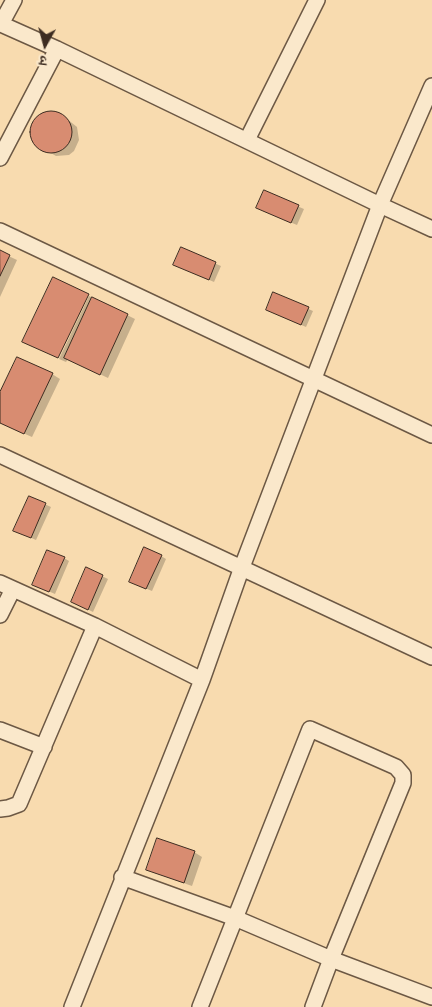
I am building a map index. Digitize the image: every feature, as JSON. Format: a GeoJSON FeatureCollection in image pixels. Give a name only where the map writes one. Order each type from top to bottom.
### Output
{"type":"FeatureCollection","features":[{"type":"Feature","properties":{"kind":"street"},"geometry":{"type":"LineString","coordinates":[[14,0],[1,24],[432,228]]}},
{"type":"Feature","properties":{"kind":"street"},"geometry":{"type":"LineString","coordinates":[[247,140],[317,0]]}},
{"type":"Feature","properties":{"kind":"street"},"geometry":{"type":"LineString","coordinates":[[0,158],[57,49]]}},
{"type":"Feature","properties":{"kind":"street"},"geometry":{"type":"LineString","coordinates":[[72,1007],[122,877],[202,680],[242,567],[380,205],[432,86]]}},
{"type":"Feature","properties":{"kind":"street"},"geometry":{"type":"LineString","coordinates":[[0,231],[432,435]]}},
{"type":"Feature","properties":{"kind":"street"},"geometry":{"type":"LineString","coordinates":[[0,455],[432,657]]}},
{"type":"Feature","properties":{"kind":"street"},"geometry":{"type":"LineString","coordinates":[[0,615],[6,586],[95,626],[202,680]]}},
{"type":"Feature","properties":{"kind":"street"},"geometry":{"type":"LineString","coordinates":[[0,809],[19,804],[95,626]]}},
{"type":"Feature","properties":{"kind":"street"},"geometry":{"type":"LineString","coordinates":[[200,1007],[310,729],[396,767],[403,775],[403,783],[313,1007]]}},
{"type":"Feature","properties":{"kind":"street"},"geometry":{"type":"LineString","coordinates":[[0,730],[44,747]]}},
{"type":"Feature","properties":{"kind":"street"},"geometry":{"type":"LineString","coordinates":[[122,877],[235,918],[430,998]]}},
{"type":"Feature","properties":{"kind":"building"},"geometry":{"type":"Polygon","coordinates":[[[51,111],[66,117],[72,132],[66,147],[51,153],[36,147],[30,132],[36,117],[51,111]]]}},
{"type":"Feature","properties":{"kind":"building"},"geometry":{"type":"Polygon","coordinates":[[[264,190],[299,205],[291,223],[256,208],[264,190]]]}},
{"type":"Feature","properties":{"kind":"building"},"geometry":{"type":"Polygon","coordinates":[[[181,247],[216,262],[209,280],[173,265],[181,247]]]}},
{"type":"Feature","properties":{"kind":"building"},"geometry":{"type":"Polygon","coordinates":[[[0,250],[10,255],[0,276],[0,250]]]}},
{"type":"Feature","properties":{"kind":"building"},"geometry":{"type":"Polygon","coordinates":[[[53,277],[89,294],[58,358],[22,342],[53,277]]]}},
{"type":"Feature","properties":{"kind":"building"},"geometry":{"type":"Polygon","coordinates":[[[273,292],[309,307],[301,325],[266,310],[273,292]]]}},
{"type":"Feature","properties":{"kind":"building"},"geometry":{"type":"Polygon","coordinates":[[[92,297],[128,314],[100,375],[64,358],[92,297]]]}},
{"type":"Feature","properties":{"kind":"building"},"geometry":{"type":"Polygon","coordinates":[[[17,357],[53,373],[24,434],[0,423],[0,392],[17,357]]]}},
{"type":"Feature","properties":{"kind":"building"},"geometry":{"type":"Polygon","coordinates":[[[29,496],[46,503],[31,538],[13,531],[29,496]]]}},
{"type":"Feature","properties":{"kind":"building"},"geometry":{"type":"Polygon","coordinates":[[[144,547],[162,555],[146,589],[129,582],[144,547]]]}},
{"type":"Feature","properties":{"kind":"building"},"geometry":{"type":"Polygon","coordinates":[[[47,550],[65,557],[49,592],[32,585],[47,550]]]}},
{"type":"Feature","properties":{"kind":"building"},"geometry":{"type":"Polygon","coordinates":[[[86,567],[103,575],[88,610],[71,602],[86,567]]]}},
{"type":"Feature","properties":{"kind":"building"},"geometry":{"type":"Polygon","coordinates":[[[157,838],[195,851],[184,883],[146,870],[157,838]]]}}]}
